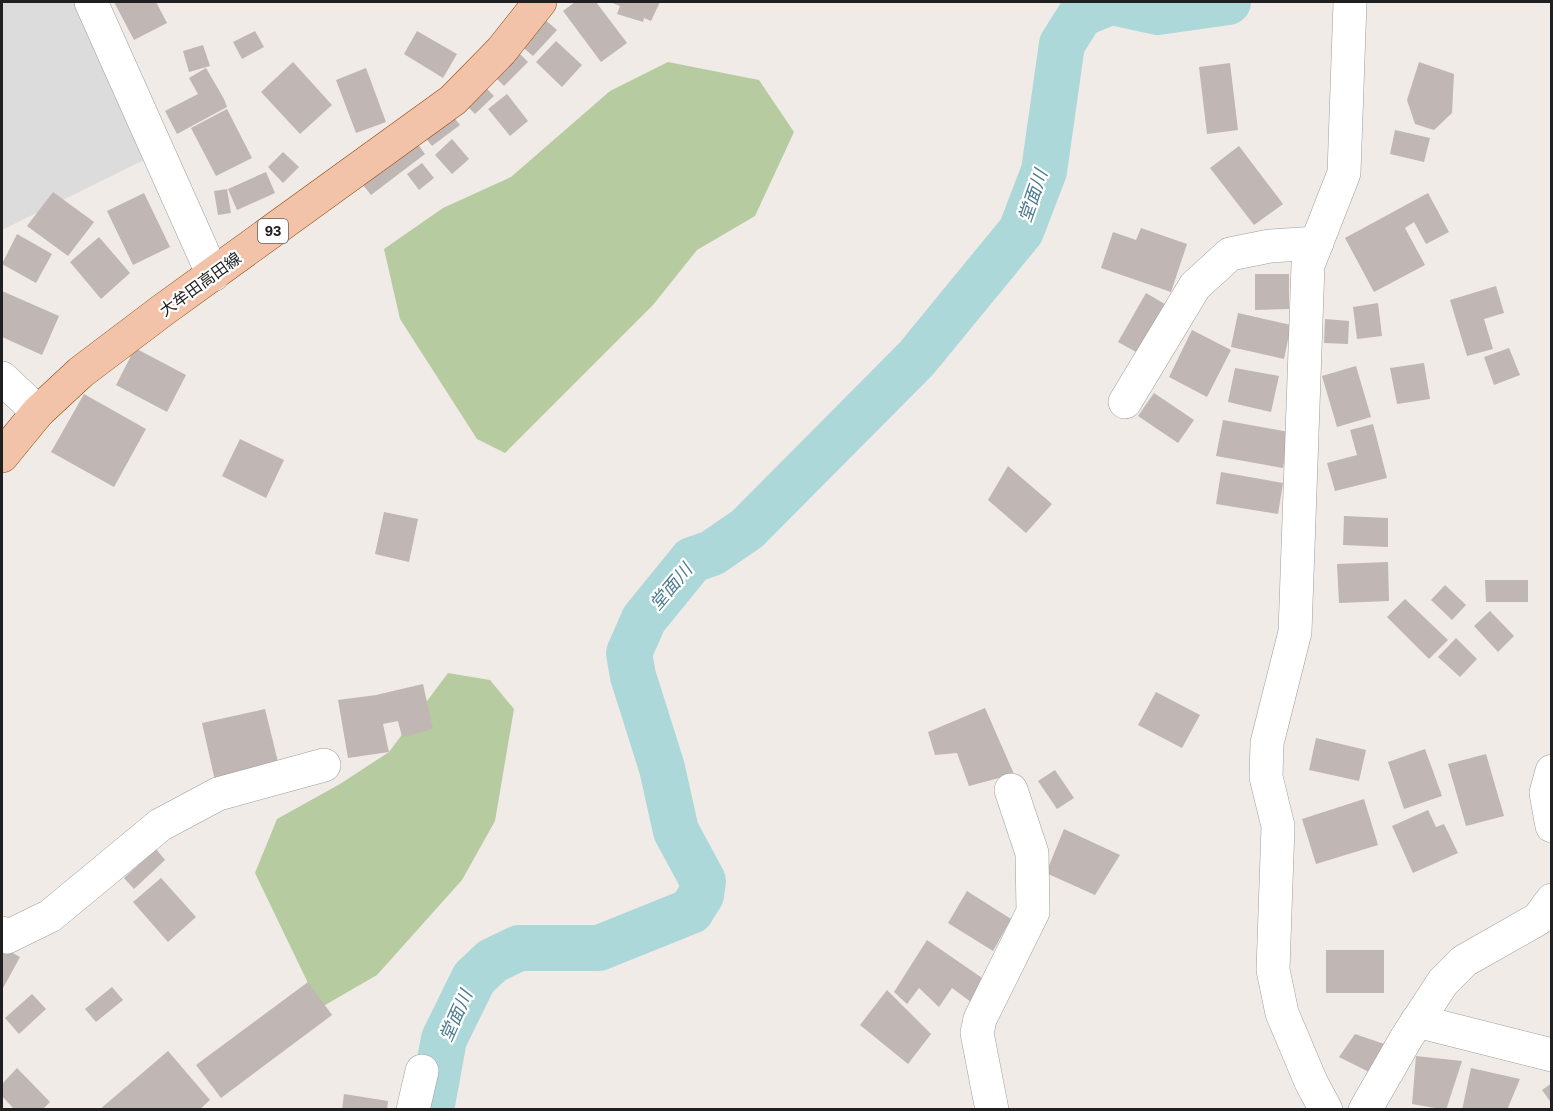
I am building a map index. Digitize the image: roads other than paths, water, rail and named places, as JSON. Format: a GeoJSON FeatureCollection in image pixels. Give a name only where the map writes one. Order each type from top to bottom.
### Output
{"type":"FeatureCollection","features":[{"type":"Feature","properties":{"kind":"main road","name":"大牟田高田線"},"geometry":{"type":"LineString","coordinates":[[2,456],[38,412],[81,372],[453,100],[501,51],[540,2]]}},
{"type":"Feature","properties":{"kind":"street"},"geometry":{"type":"LineString","coordinates":[[90,2],[213,274]]}},
{"type":"Feature","properties":{"kind":"street"},"geometry":{"type":"LineString","coordinates":[[1326,1110],[1311,1082],[1282,1013],[1273,970],[1278,826],[1266,777],[1267,743],[1295,632],[1308,265],[1344,173],[1350,2]]}},
{"type":"Feature","properties":{"kind":"street"},"geometry":{"type":"LineString","coordinates":[[1125,402],[1195,285],[1230,254],[1270,246],[1317,243]]}},
{"type":"Feature","properties":{"kind":"street"},"geometry":{"type":"LineString","coordinates":[[2,378],[38,412]]}},
{"type":"Feature","properties":{"kind":"street"},"geometry":{"type":"LineString","coordinates":[[2,933],[7,937],[50,916],[160,825],[218,794],[324,765]]}},
{"type":"Feature","properties":{"kind":"street"},"geometry":{"type":"LineString","coordinates":[[1551,771],[1546,794],[1551,826]]}},
{"type":"Feature","properties":{"kind":"street"},"geometry":{"type":"LineString","coordinates":[[992,1110],[977,1034],[980,1019],[1033,912],[1032,853],[1011,790]]}},
{"type":"Feature","properties":{"kind":"street"},"geometry":{"type":"LineString","coordinates":[[1365,1110],[1417,1021],[1443,982],[1464,961],[1539,919],[1551,900]]}},
{"type":"Feature","properties":{"kind":"street"},"geometry":{"type":"LineString","coordinates":[[1417,1021],[1551,1055]]}},
{"type":"Feature","properties":{"kind":"street"},"geometry":{"type":"LineString","coordinates":[[412,1110],[422,1071]]}},
{"type":"Feature","properties":{"kind":"waterway","name":"堂面川"},"geometry":{"type":"LineString","coordinates":[[431,1110],[444,1039],[474,978],[492,961],[519,948],[599,948],[691,911],[701,895],[703,881],[676,831],[662,768],[633,676],[629,653],[644,619],[692,560],[712,553],[747,529],[916,359],[1021,231],[1044,171],[1062,44],[1081,14],[1111,2]]}},
{"type":"Feature","properties":{"kind":"waterway","name":"堂面川"},"geometry":{"type":"LineString","coordinates":[[1112,2],[1158,12],[1228,2]]}}]}
